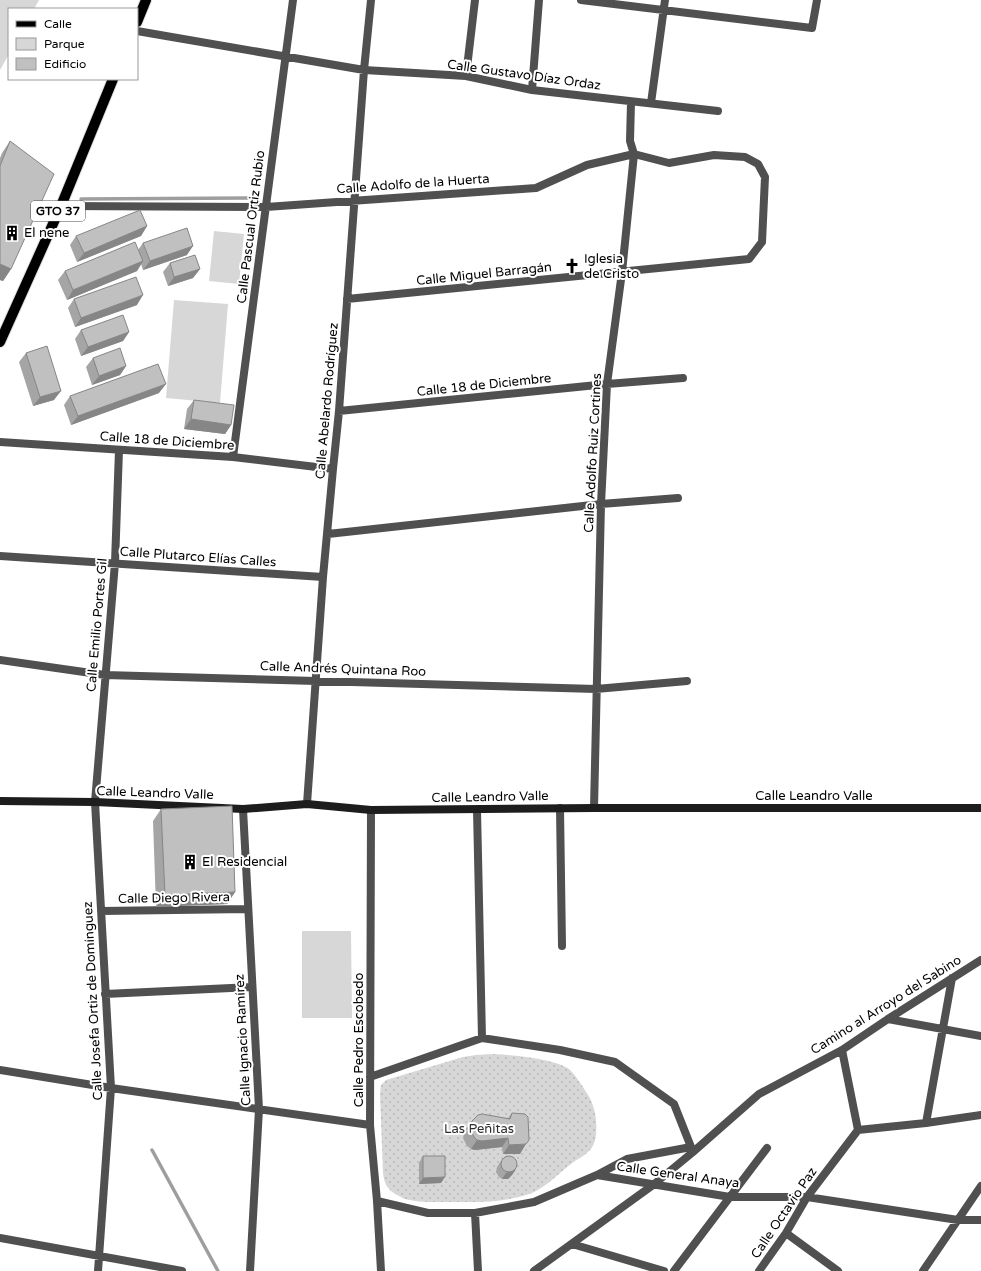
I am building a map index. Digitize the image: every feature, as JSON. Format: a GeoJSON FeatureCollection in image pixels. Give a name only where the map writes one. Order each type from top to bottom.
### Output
{"type":"FeatureCollection","features":[{"type":"Feature","properties":{"kind":"main road"},"geometry":{"type":"LineString","coordinates":[[139,17],[142,0]]}},
{"type":"Feature","properties":{"kind":"main road"},"geometry":{"type":"LineString","coordinates":[[139,17],[146,0]]}},
{"type":"Feature","properties":{"kind":"main road","name":"GTO 37"},"geometry":{"type":"LineString","coordinates":[[0,342],[61,206],[114,80]]}},
{"type":"Feature","properties":{"kind":"street","name":"Calle Pascual Ortiz Rubio"},"geometry":{"type":"LineString","coordinates":[[233,457],[293,0]]}},
{"type":"Feature","properties":{"kind":"street","name":"Calle Abelardo Rodríguez"},"geometry":{"type":"LineString","coordinates":[[307,804],[323,577],[340,411],[364,70],[371,0]]}},
{"type":"Feature","properties":{"kind":"street"},"geometry":{"type":"LineString","coordinates":[[466,76],[475,0]]}},
{"type":"Feature","properties":{"kind":"street"},"geometry":{"type":"LineString","coordinates":[[532,90],[539,0]]}},
{"type":"Feature","properties":{"kind":"street"},"geometry":{"type":"LineString","coordinates":[[581,0],[812,28],[817,0]]}},
{"type":"Feature","properties":{"kind":"street"},"geometry":{"type":"LineString","coordinates":[[651,103],[665,0]]}},
{"type":"Feature","properties":{"kind":"street","name":"Calle Gustavo Díaz Ordaz"},"geometry":{"type":"LineString","coordinates":[[138,31],[364,70],[466,76],[532,90],[631,102],[718,110]]}},
{"type":"Feature","properties":{"kind":"street","name":"Calle Adolfo Ruiz Cortines"},"geometry":{"type":"LineString","coordinates":[[594,808],[601,504],[607,384],[622,272],[634,154],[630,141],[631,102]]}},
{"type":"Feature","properties":{"kind":"street","name":"Calle Adolfo de la Huerta"},"geometry":{"type":"LineString","coordinates":[[61,206],[266,207],[536,188],[587,165],[634,154],[669,163],[714,155],[745,157],[758,164]]}},
{"type":"Feature","properties":{"kind":"street","name":"Calle Miguel Barragán"},"geometry":{"type":"LineString","coordinates":[[347,300],[749,259],[762,242],[765,177],[758,164]]}},
{"type":"Feature","properties":{"kind":"street","name":"Calle 18 de Diciembre"},"geometry":{"type":"LineString","coordinates":[[340,411],[607,384],[683,378]]}},
{"type":"Feature","properties":{"kind":"street","name":"Calle 18 de Diciembre"},"geometry":{"type":"LineString","coordinates":[[0,442],[233,457],[333,469]]}},
{"type":"Feature","properties":{"kind":"street","name":"Calle Emilio Portes Gil"},"geometry":{"type":"LineString","coordinates":[[95,802],[115,563],[119,450]]}},
{"type":"Feature","properties":{"kind":"street"},"geometry":{"type":"LineString","coordinates":[[328,534],[601,504],[678,498]]}},
{"type":"Feature","properties":{"kind":"street","name":"Calle Plutarco Elías Calles"},"geometry":{"type":"LineString","coordinates":[[0,556],[323,577]]}},
{"type":"Feature","properties":{"kind":"street","name":"Calle Andrés Quintana Roo"},"geometry":{"type":"LineString","coordinates":[[0,660],[105,675],[596,689],[687,681]]}},
{"type":"Feature","properties":{"kind":"street","name":"Calle Leandro Valle"},"geometry":{"type":"LineString","coordinates":[[0,801],[95,802],[243,809],[307,804],[371,810],[560,808],[981,808]]}},
{"type":"Feature","properties":{"kind":"street","name":"Calle Josefa Ortiz de Domínguez"},"geometry":{"type":"LineString","coordinates":[[95,802],[111,1088],[98,1271]]}},
{"type":"Feature","properties":{"kind":"street"},"geometry":{"type":"LineString","coordinates":[[560,808],[562,946]]}},
{"type":"Feature","properties":{"kind":"street","name":"Calle Ignacio Ramírez"},"geometry":{"type":"LineString","coordinates":[[243,809],[259,1109],[250,1271]]}},
{"type":"Feature","properties":{"kind":"street","name":"Calle Pedro Escobedo"},"geometry":{"type":"LineString","coordinates":[[371,810],[370,1125],[377,1201],[381,1271]]}},
{"type":"Feature","properties":{"kind":"street"},"geometry":{"type":"LineString","coordinates":[[477,810],[482,1038]]}},
{"type":"Feature","properties":{"kind":"street","name":"Calle Diego Rivera"},"geometry":{"type":"LineString","coordinates":[[101,911],[248,909]]}},
{"type":"Feature","properties":{"kind":"street","name":"Camino al Arroyo del Sabino"},"geometry":{"type":"LineString","coordinates":[[534,1271],[653,1185],[759,1094],[842,1050],[981,960]]}},
{"type":"Feature","properties":{"kind":"street"},"geometry":{"type":"LineString","coordinates":[[926,1123],[952,978]]}},
{"type":"Feature","properties":{"kind":"street"},"geometry":{"type":"LineString","coordinates":[[105,994],[252,987]]}},
{"type":"Feature","properties":{"kind":"street"},"geometry":{"type":"LineString","coordinates":[[888,1019],[981,1036]]}},
{"type":"Feature","properties":{"kind":"street"},"geometry":{"type":"LineString","coordinates":[[370,1077],[482,1038],[560,1050],[615,1062],[674,1104],[692,1150],[628,1159],[597,1175]]}},
{"type":"Feature","properties":{"kind":"street"},"geometry":{"type":"LineString","coordinates":[[842,1050],[858,1130],[981,1116]]}},
{"type":"Feature","properties":{"kind":"street"},"geometry":{"type":"LineString","coordinates":[[0,1070],[111,1088],[370,1125]]}},
{"type":"Feature","properties":{"kind":"street","name":"Calle Octavio Paz"},"geometry":{"type":"LineString","coordinates":[[759,1271],[786,1234],[807,1197],[858,1130]]}},
{"type":"Feature","properties":{"kind":"street"},"geometry":{"type":"LineString","coordinates":[[674,1271],[767,1148]]}},
{"type":"Feature","properties":{"kind":"street","name":"Calle General Anaya"},"geometry":{"type":"LineString","coordinates":[[377,1201],[428,1213],[475,1213],[534,1202],[597,1175],[730,1197],[807,1197],[958,1220],[981,1220]]}},
{"type":"Feature","properties":{"kind":"street"},"geometry":{"type":"LineString","coordinates":[[923,1271],[981,1186]]}},
{"type":"Feature","properties":{"kind":"street"},"geometry":{"type":"LineString","coordinates":[[475,1213],[478,1271]]}},
{"type":"Feature","properties":{"kind":"street"},"geometry":{"type":"LineString","coordinates":[[786,1234],[838,1271]]}},
{"type":"Feature","properties":{"kind":"street"},"geometry":{"type":"LineString","coordinates":[[0,1238],[182,1271]]}},
{"type":"Feature","properties":{"kind":"street"},"geometry":{"type":"LineString","coordinates":[[572,1244],[664,1271]]}},
{"type":"Feature","properties":{"kind":"green space"},"geometry":{"type":"Polygon","coordinates":[[[0,0],[39,0],[35,8],[8,8],[8,56],[0,70],[0,0]]]}},
{"type":"Feature","properties":{"kind":"green space"},"geometry":{"type":"Polygon","coordinates":[[[214,231],[244,234],[239,284],[209,281],[214,231]]]}},
{"type":"Feature","properties":{"kind":"green space"},"geometry":{"type":"Polygon","coordinates":[[[174,300],[228,304],[220,403],[166,398],[174,300]]]}},
{"type":"Feature","properties":{"kind":"green space"},"geometry":{"type":"Polygon","coordinates":[[[302,931],[351,931],[352,1018],[302,1018],[302,931]]]}},
{"type":"Feature","properties":{"kind":"green space","name":"Las Peñitas"},"geometry":{"type":"Polygon","coordinates":[[[494,1054],[545,1060],[564,1066],[570,1070],[589,1096],[594,1111],[596,1135],[593,1146],[590,1150],[537,1190],[511,1199],[480,1202],[421,1202],[405,1199],[391,1191],[384,1180],[383,1173],[380,1094],[381,1085],[386,1080],[463,1057],[494,1054]]]}},
{"type":"Feature","properties":{"kind":"building","name":"El nene"},"geometry":{"type":"Polygon","coordinates":[[[10,141],[54,174],[11,269],[0,264],[0,166],[10,141]]]}},
{"type":"Feature","properties":{"kind":"building"},"geometry":{"type":"Polygon","coordinates":[[[140,210],[147,226],[84,253],[76,236],[140,210]]]}},
{"type":"Feature","properties":{"kind":"building"},"geometry":{"type":"Polygon","coordinates":[[[187,228],[193,246],[150,261],[143,243],[187,228]]]}},
{"type":"Feature","properties":{"kind":"building"},"geometry":{"type":"Polygon","coordinates":[[[135,242],[143,261],[73,290],[65,271],[135,242]]]}},
{"type":"Feature","properties":{"kind":"building"},"geometry":{"type":"Polygon","coordinates":[[[195,255],[200,269],[174,277],[170,263],[195,255]]]}},
{"type":"Feature","properties":{"kind":"building"},"geometry":{"type":"Polygon","coordinates":[[[136,277],[143,295],[81,318],[74,299],[136,277]]]}},
{"type":"Feature","properties":{"kind":"building"},"geometry":{"type":"Polygon","coordinates":[[[123,315],[129,332],[88,347],[81,330],[123,315]]]}},
{"type":"Feature","properties":{"kind":"building"},"geometry":{"type":"Polygon","coordinates":[[[47,346],[61,391],[40,397],[26,353],[47,346]]]}},
{"type":"Feature","properties":{"kind":"building"},"geometry":{"type":"Polygon","coordinates":[[[120,348],[126,366],[99,376],[93,358],[120,348]]]}},
{"type":"Feature","properties":{"kind":"building"},"geometry":{"type":"Polygon","coordinates":[[[158,364],[166,384],[78,416],[70,396],[158,364]]]}},
{"type":"Feature","properties":{"kind":"building"},"geometry":{"type":"Polygon","coordinates":[[[194,400],[234,405],[231,425],[191,419],[194,400]]]}},
{"type":"Feature","properties":{"kind":"building","name":"El Residencial"},"geometry":{"type":"Polygon","coordinates":[[[232,806],[235,892],[165,895],[161,809],[232,806]]]}},
{"type":"Feature","properties":{"kind":"building"},"geometry":{"type":"Polygon","coordinates":[[[512,1113],[525,1114],[528,1117],[529,1140],[526,1144],[509,1145],[508,1138],[482,1141],[477,1140],[470,1129],[472,1121],[478,1115],[482,1114],[510,1119],[512,1113]]]}},
{"type":"Feature","properties":{"kind":"building"},"geometry":{"type":"Polygon","coordinates":[[[423,1156],[445,1156],[445,1177],[423,1178],[423,1156]]]}},
{"type":"Feature","properties":{"kind":"building"},"geometry":{"type":"Polygon","coordinates":[[[506,1156],[512,1156],[517,1161],[515,1170],[512,1172],[506,1172],[501,1167],[501,1161],[506,1156]]]}},
{"type":"Feature","properties":{"kind":"waterway"},"geometry":{"type":"LineString","coordinates":[[81,199],[248,198]]}},
{"type":"Feature","properties":{"kind":"waterway"},"geometry":{"type":"LineString","coordinates":[[152,1150],[218,1271]]}},
{"type":"Feature","properties":{"kind":"place","name":"El nene"},"geometry":{"type":"Point","coordinates":[12,233]}},
{"type":"Feature","properties":{"kind":"place","name":"Iglesia de Cristo"},"geometry":{"type":"Point","coordinates":[572,266]}},
{"type":"Feature","properties":{"kind":"place","name":"El Residencial"},"geometry":{"type":"Point","coordinates":[190,862]}}]}
